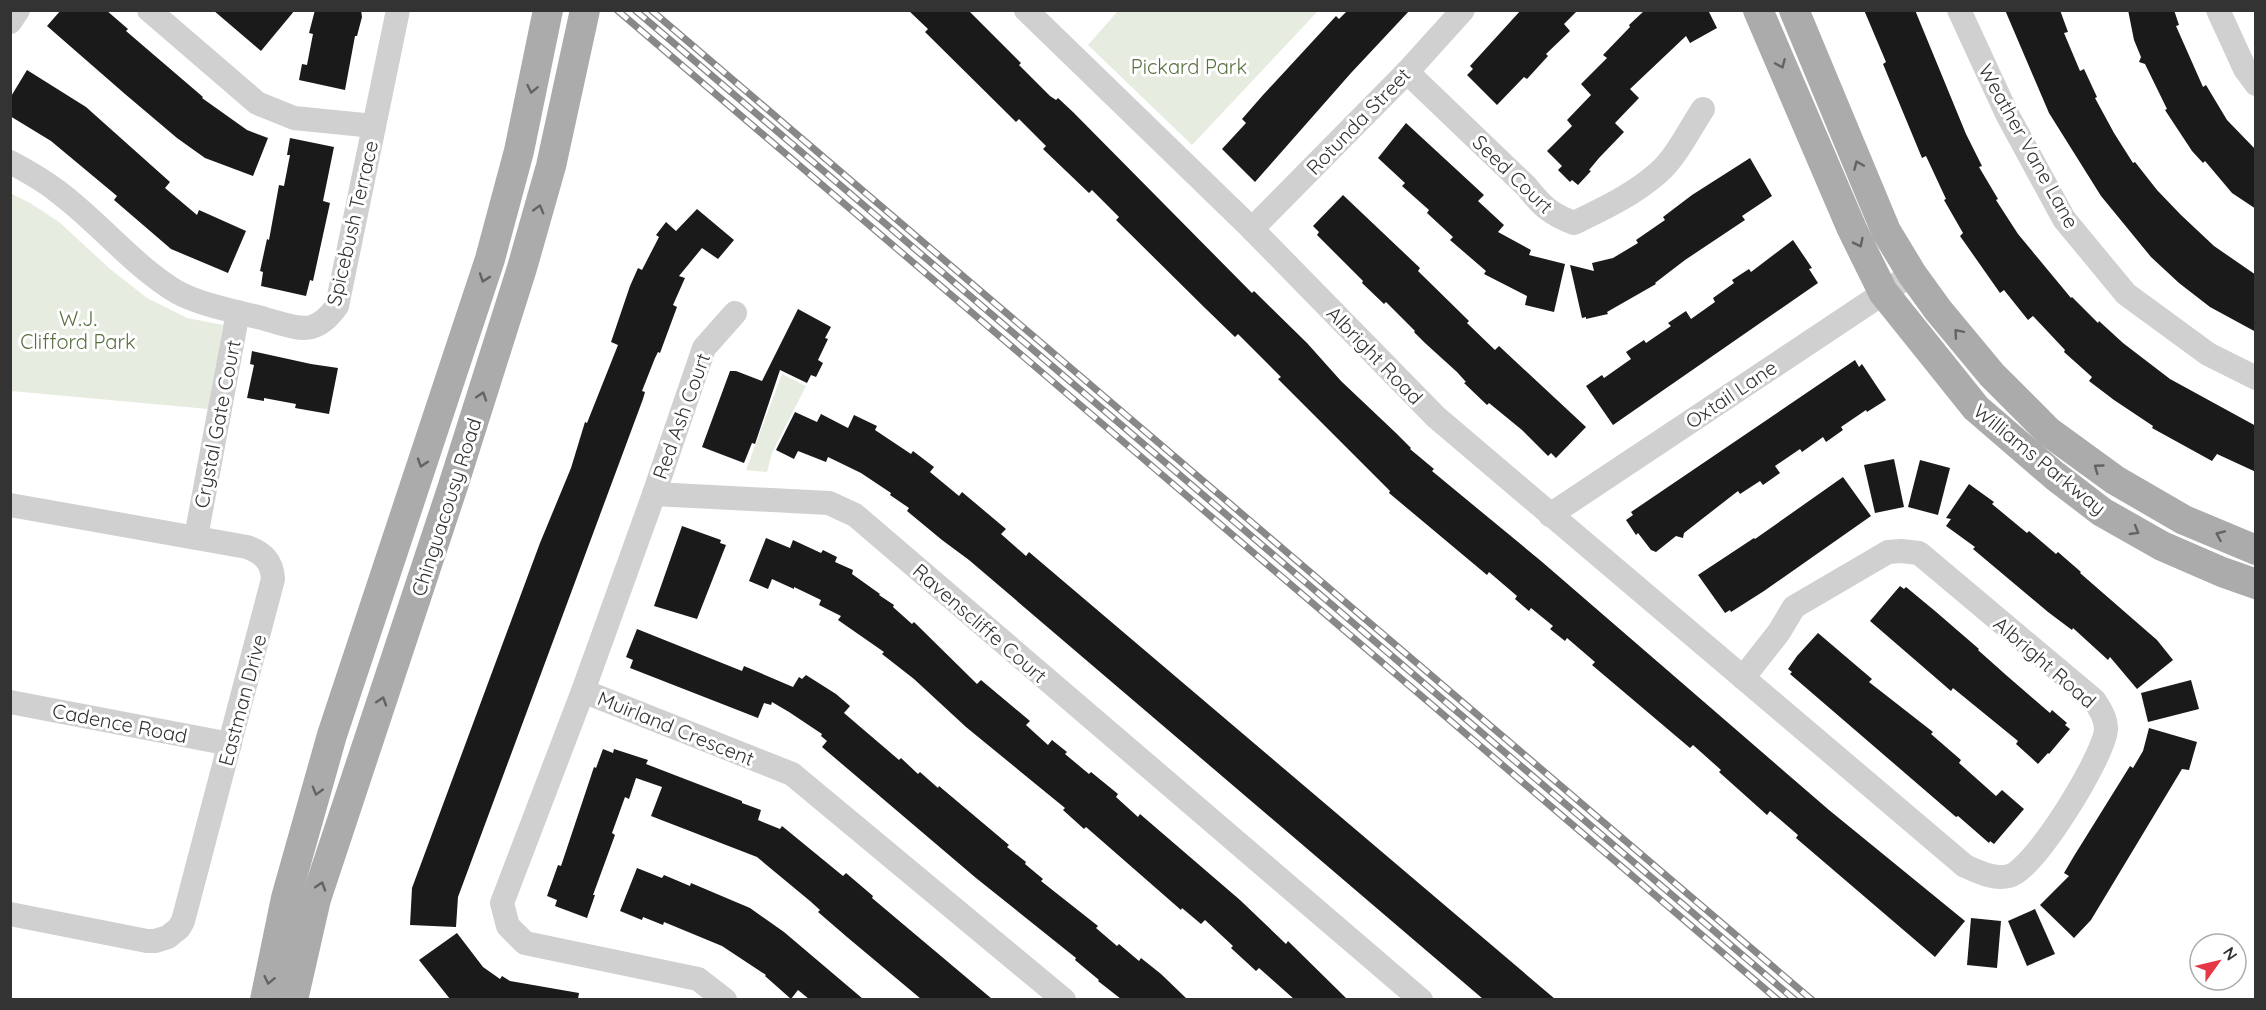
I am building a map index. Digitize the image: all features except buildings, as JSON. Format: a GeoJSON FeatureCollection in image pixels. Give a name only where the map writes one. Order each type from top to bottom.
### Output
{"type":"FeatureCollection","features":[{"type":"Feature","properties":{"kind":"main road","name":"Chinguacousy Road"},"geometry":{"type":"LineString","coordinates":[[293,999],[316,899],[453,486],[522,268],[551,166],[585,10]]}},
{"type":"Feature","properties":{"kind":"main road","name":"Williams Parkway"},"geometry":{"type":"LineString","coordinates":[[1758,10],[1848,219],[1883,292],[1976,408],[2055,476],[2102,512],[2162,546],[2256,584]]}},
{"type":"Feature","properties":{"kind":"main road","name":"Williams Parkway"},"geometry":{"type":"LineString","coordinates":[[1794,10],[1886,231],[1912,274],[1938,310],[1992,375],[2049,432],[2115,480],[2184,520],[2256,550]]}},
{"type":"Feature","properties":{"kind":"main road","name":"Chinguacousy Road"},"geometry":{"type":"LineString","coordinates":[[265,999],[286,898],[333,735],[490,259],[519,151],[546,21]]}},
{"type":"Feature","properties":{"kind":"street"},"geometry":{"type":"LineString","coordinates":[[10,22],[18,10]]}},
{"type":"Feature","properties":{"kind":"street"},"geometry":{"type":"LineString","coordinates":[[149,10],[257,103],[294,118],[374,126]]}},
{"type":"Feature","properties":{"kind":"street","name":"Spicebush Terrace"},"geometry":{"type":"LineString","coordinates":[[10,162],[58,192],[139,262],[178,292],[238,312],[298,327],[316,327],[329,317],[337,306],[398,10]]}},
{"type":"Feature","properties":{"kind":"street","name":"Albright Road"},"geometry":{"type":"LineString","coordinates":[[1026,10],[1252,229],[1436,417],[1550,515],[1965,866],[1990,876],[2011,876],[2030,861],[2067,811],[2103,743],[2106,728],[2103,714],[2094,700],[1919,553],[1900,550],[1888,552],[1794,607],[1779,632],[1743,678]]}},
{"type":"Feature","properties":{"kind":"street","name":"Rotunda Street"},"geometry":{"type":"LineString","coordinates":[[1252,229],[1407,72],[1463,10]]}},
{"type":"Feature","properties":{"kind":"street","name":"Weather Vane Lane"},"geometry":{"type":"LineString","coordinates":[[1959,10],[2007,114],[2064,219],[2126,294],[2208,354],[2256,378]]}},
{"type":"Feature","properties":{"kind":"street"},"geometry":{"type":"LineString","coordinates":[[2218,10],[2245,69],[2256,84]]}},
{"type":"Feature","properties":{"kind":"street","name":"Seed Court"},"geometry":{"type":"LineString","coordinates":[[1407,72],[1526,186],[1540,204],[1555,216],[1574,223],[1618,202],[1658,173],[1676,152],[1703,109]]}},
{"type":"Feature","properties":{"kind":"street","name":"Oxtail Lane"},"geometry":{"type":"LineString","coordinates":[[1550,515],[1912,274]]}},
{"type":"Feature","properties":{"kind":"street","name":"Crystal Gate Court"},"geometry":{"type":"LineString","coordinates":[[196,537],[238,312]]}},
{"type":"Feature","properties":{"kind":"street","name":"Red Ash Court"},"geometry":{"type":"LineString","coordinates":[[654,494],[704,348],[735,313]]}},
{"type":"Feature","properties":{"kind":"street"},"geometry":{"type":"LineString","coordinates":[[583,691],[654,494]]}},
{"type":"Feature","properties":{"kind":"street","name":"Ravenscliffe Court"},"geometry":{"type":"LineString","coordinates":[[654,494],[829,503],[855,515],[1421,999]]}},
{"type":"Feature","properties":{"kind":"street","name":"Eastman Drive"},"geometry":{"type":"LineString","coordinates":[[10,505],[196,537],[257,550],[270,562],[273,570],[272,588],[199,854],[186,911],[183,921],[174,933],[162,940],[147,940],[10,914]]}},
{"type":"Feature","properties":{"kind":"street","name":"Muirland Crescent"},"geometry":{"type":"LineString","coordinates":[[725,999],[698,979],[525,943],[508,926],[502,903],[583,691],[792,774],[1064,999]]}},
{"type":"Feature","properties":{"kind":"street","name":"Cadence Road"},"geometry":{"type":"LineString","coordinates":[[10,702],[230,744]]}},
{"type":"Feature","properties":{"kind":"green space","name":"Pickard Park"},"geometry":{"type":"Polygon","coordinates":[[[1118,11],[1318,11],[1192,145],[1088,45],[1118,11]]]}},
{"type":"Feature","properties":{"kind":"green space","name":"W.J. Clifford Park"},"geometry":{"type":"Polygon","coordinates":[[[10,193],[59,222],[110,269],[147,298],[187,318],[223,325],[208,409],[11,391],[10,193]]]}},
{"type":"Feature","properties":{"kind":"green space"},"geometry":{"type":"Polygon","coordinates":[[[782,374],[806,386],[772,453],[767,472],[746,470],[782,374]]]}},
{"type":"Feature","properties":{"kind":"railway"},"geometry":{"type":"LineString","coordinates":[[617,10],[1778,1000]]}},
{"type":"Feature","properties":{"kind":"railway"},"geometry":{"type":"LineString","coordinates":[[635,10],[1795,1000]]}},
{"type":"Feature","properties":{"kind":"railway"},"geometry":{"type":"LineString","coordinates":[[651,10],[1812,1000]]}}]}
